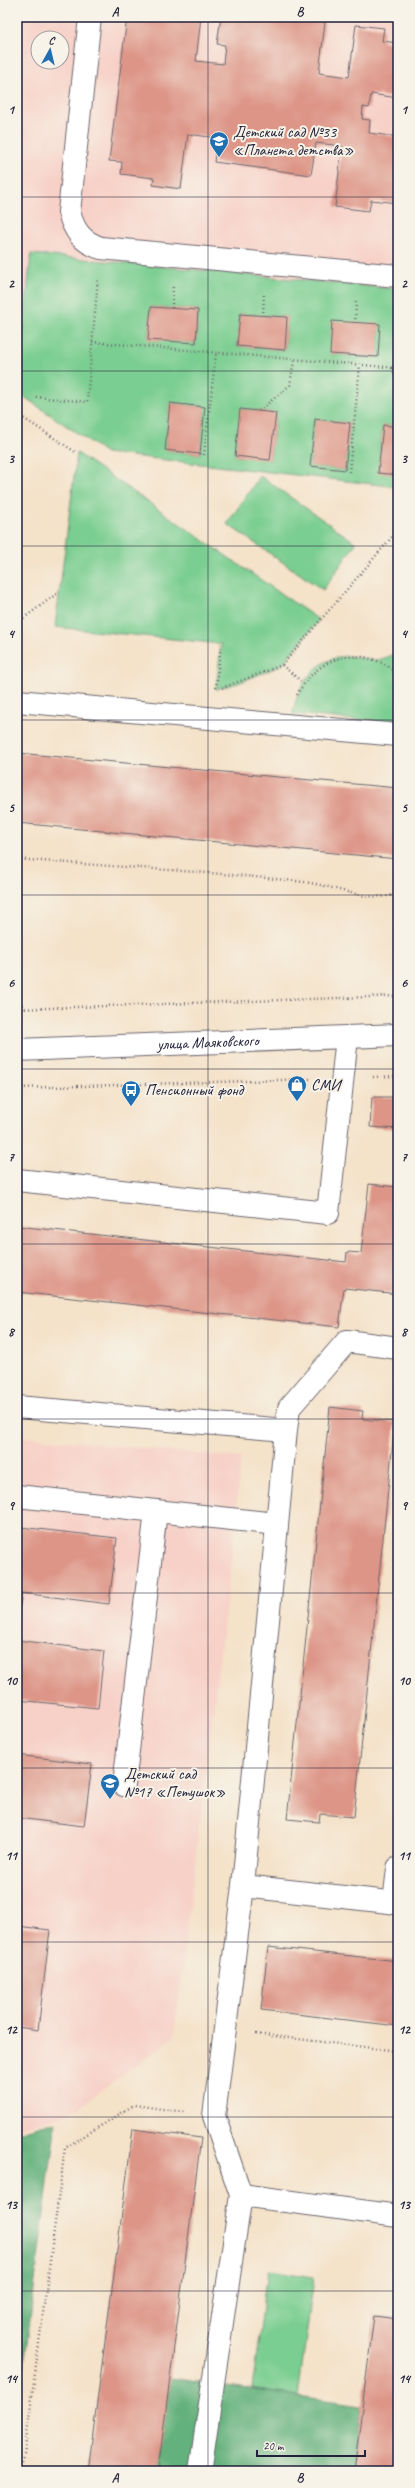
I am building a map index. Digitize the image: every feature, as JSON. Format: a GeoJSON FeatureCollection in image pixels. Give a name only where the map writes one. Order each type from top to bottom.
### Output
{"type":"FeatureCollection","features":[{"type":"Feature","properties":{"kind":"street"},"geometry":{"type":"LineString","coordinates":[[90,17],[70,212],[72,222],[81,238],[88,244],[101,248],[398,276]]}},
{"type":"Feature","properties":{"kind":"street"},"geometry":{"type":"LineString","coordinates":[[17,701],[398,735]]}},
{"type":"Feature","properties":{"kind":"street","name":"улица Маяковского"},"geometry":{"type":"LineString","coordinates":[[17,1050],[398,1035]]}},
{"type":"Feature","properties":{"kind":"street"},"geometry":{"type":"LineString","coordinates":[[17,1180],[328,1213],[347,1037]]}},
{"type":"Feature","properties":{"kind":"street"},"geometry":{"type":"LineString","coordinates":[[200,2471],[242,2195],[214,2116],[243,1886],[289,1408],[347,1341],[398,1348]]}},
{"type":"Feature","properties":{"kind":"street"},"geometry":{"type":"LineString","coordinates":[[17,1407],[286,1430]]}},
{"type":"Feature","properties":{"kind":"street"},"geometry":{"type":"LineString","coordinates":[[17,1496],[277,1524]]}},
{"type":"Feature","properties":{"kind":"street"},"geometry":{"type":"LineString","coordinates":[[124,1784],[156,1511]]}},
{"type":"Feature","properties":{"kind":"street"},"geometry":{"type":"LineString","coordinates":[[243,1886],[396,1903],[398,1868]]}},
{"type":"Feature","properties":{"kind":"street"},"geometry":{"type":"LineString","coordinates":[[242,2195],[398,2216]]}},
{"type":"Feature","properties":{"kind":"path"},"geometry":{"type":"LineString","coordinates":[[36,397],[87,402],[101,248]]}},
{"type":"Feature","properties":{"kind":"path"},"geometry":{"type":"LineString","coordinates":[[92,342],[398,368]]}},
{"type":"Feature","properties":{"kind":"path"},"geometry":{"type":"LineString","coordinates":[[204,455],[216,353]]}},
{"type":"Feature","properties":{"kind":"path"},"geometry":{"type":"LineString","coordinates":[[259,411],[290,385],[294,360]]}},
{"type":"Feature","properties":{"kind":"path"},"geometry":{"type":"LineString","coordinates":[[348,472],[360,365]]}},
{"type":"Feature","properties":{"kind":"path"},"geometry":{"type":"LineString","coordinates":[[392,368],[398,381]]}},
{"type":"Feature","properties":{"kind":"path"},"geometry":{"type":"LineString","coordinates":[[17,414],[77,454]]}},
{"type":"Feature","properties":{"kind":"path"},"geometry":{"type":"LineString","coordinates":[[221,644],[216,689],[238,683],[282,665],[398,530]]}},
{"type":"Feature","properties":{"kind":"path"},"geometry":{"type":"LineString","coordinates":[[17,623],[59,592]]}},
{"type":"Feature","properties":{"kind":"path"},"geometry":{"type":"LineString","coordinates":[[292,725],[296,697],[303,683],[316,669],[331,660],[346,656],[375,660],[389,666],[398,673]]}},
{"type":"Feature","properties":{"kind":"path"},"geometry":{"type":"LineString","coordinates":[[282,665],[303,683]]}},
{"type":"Feature","properties":{"kind":"path"},"geometry":{"type":"LineString","coordinates":[[17,859],[303,882],[365,897],[377,898],[398,894]]}},
{"type":"Feature","properties":{"kind":"path"},"geometry":{"type":"LineString","coordinates":[[17,1009],[398,996]]}},
{"type":"Feature","properties":{"kind":"path"},"geometry":{"type":"LineString","coordinates":[[17,998],[25,1009]]}},
{"type":"Feature","properties":{"kind":"path"},"geometry":{"type":"LineString","coordinates":[[17,1088],[398,1076]]}},
{"type":"Feature","properties":{"kind":"path"},"geometry":{"type":"LineString","coordinates":[[248,2033],[398,2051]]}},
{"type":"Feature","properties":{"kind":"path"},"geometry":{"type":"LineString","coordinates":[[22,2471],[65,2148],[134,2105],[214,2116]]}},
{"type":"Feature","properties":{"kind":"shaded area","name":"Детский сад №33 «Планета детства»"},"geometry":{"type":"Polygon","coordinates":[[[17,17],[398,17],[398,487],[106,453],[17,392],[17,17]]]}},
{"type":"Feature","properties":{"kind":"shaded area","name":"Детский сад №17 «Петушок»"},"geometry":{"type":"Polygon","coordinates":[[[17,1436],[241,1458],[231,1562],[174,2037],[69,2114],[17,2129],[17,1436]]]}},
{"type":"Feature","properties":{"kind":"green space"},"geometry":{"type":"Polygon","coordinates":[[[31,254],[398,289],[398,427],[383,425],[378,472],[398,475],[398,487],[106,453],[17,392],[31,254]],[[151,307],[148,339],[196,343],[198,310],[151,307]],[[240,314],[237,346],[285,350],[287,317],[240,314]],[[380,324],[330,354],[378,357],[380,324]],[[170,403],[165,450],[200,454],[205,407],[170,403]],[[241,409],[235,456],[270,460],[276,413],[241,409]],[[315,419],[310,466],[345,470],[350,423],[315,419]]]}},
{"type":"Feature","properties":{"kind":"green space"},"geometry":{"type":"Polygon","coordinates":[[[77,453],[319,620],[282,665],[238,683],[216,689],[221,644],[55,627],[77,453]]]}},
{"type":"Feature","properties":{"kind":"green space"},"geometry":{"type":"Polygon","coordinates":[[[260,476],[356,543],[323,590],[227,524],[260,476]]]}},
{"type":"Feature","properties":{"kind":"green space"},"geometry":{"type":"Polygon","coordinates":[[[398,653],[398,724],[293,714],[295,704],[303,684],[317,668],[326,662],[347,656],[377,660],[398,653]]]}},
{"type":"Feature","properties":{"kind":"green space"},"geometry":{"type":"Polygon","coordinates":[[[56,2122],[17,2419],[17,2133],[56,2122]]]}},
{"type":"Feature","properties":{"kind":"green space"},"geometry":{"type":"Polygon","coordinates":[[[268,2270],[314,2277],[298,2396],[252,2389],[268,2270]]]}},
{"type":"Feature","properties":{"kind":"green space"},"geometry":{"type":"Polygon","coordinates":[[[170,2378],[362,2405],[354,2471],[158,2471],[170,2378]]]}},
{"type":"Feature","properties":{"kind":"building"},"geometry":{"type":"Polygon","coordinates":[[[127,17],[201,17],[196,61],[223,64],[225,45],[217,44],[221,17],[282,17],[325,22],[319,73],[349,77],[356,25],[384,28],[382,41],[398,43],[398,98],[371,94],[369,108],[363,107],[362,119],[370,120],[369,133],[398,137],[398,203],[371,200],[369,211],[335,207],[342,146],[316,143],[311,175],[214,162],[217,138],[188,134],[181,189],[153,185],[154,178],[121,174],[122,162],[109,161],[127,17]]]}},
{"type":"Feature","properties":{"kind":"building"},"geometry":{"type":"Polygon","coordinates":[[[151,307],[198,310],[196,343],[148,340],[151,307]]]}},
{"type":"Feature","properties":{"kind":"building"},"geometry":{"type":"Polygon","coordinates":[[[240,314],[287,317],[285,350],[237,346],[240,314]]]}},
{"type":"Feature","properties":{"kind":"building"},"geometry":{"type":"Polygon","coordinates":[[[332,321],[380,324],[378,357],[330,354],[332,321]]]}},
{"type":"Feature","properties":{"kind":"building"},"geometry":{"type":"Polygon","coordinates":[[[170,403],[205,407],[200,454],[165,450],[170,403]]]}},
{"type":"Feature","properties":{"kind":"building"},"geometry":{"type":"Polygon","coordinates":[[[240,409],[276,413],[270,460],[235,456],[240,409]]]}},
{"type":"Feature","properties":{"kind":"building"},"geometry":{"type":"Polygon","coordinates":[[[315,419],[350,423],[345,470],[310,466],[315,419]]]}},
{"type":"Feature","properties":{"kind":"building"},"geometry":{"type":"Polygon","coordinates":[[[383,425],[398,427],[398,475],[378,473],[383,425]]]}},
{"type":"Feature","properties":{"kind":"building"},"geometry":{"type":"Polygon","coordinates":[[[17,753],[398,788],[398,859],[17,823],[17,753]]]}},
{"type":"Feature","properties":{"kind":"building"},"geometry":{"type":"Polygon","coordinates":[[[372,1097],[398,1097],[398,1129],[370,1127],[372,1097]]]}},
{"type":"Feature","properties":{"kind":"building"},"geometry":{"type":"Polygon","coordinates":[[[369,1184],[398,1187],[398,1294],[344,1288],[339,1327],[17,1292],[17,1226],[346,1262],[347,1252],[361,1253],[369,1184]]]}},
{"type":"Feature","properties":{"kind":"building"},"geometry":{"type":"Polygon","coordinates":[[[330,1407],[363,1411],[362,1419],[395,1422],[354,1817],[320,1814],[319,1822],[287,1819],[330,1407]]]}},
{"type":"Feature","properties":{"kind":"building"},"geometry":{"type":"Polygon","coordinates":[[[20,1527],[117,1538],[109,1604],[22,1593],[17,1623],[17,1553],[20,1527]]]}},
{"type":"Feature","properties":{"kind":"building"},"geometry":{"type":"Polygon","coordinates":[[[17,1640],[104,1651],[98,1708],[17,1700],[17,1640]]]}},
{"type":"Feature","properties":{"kind":"building"},"geometry":{"type":"Polygon","coordinates":[[[17,1755],[92,1764],[84,1826],[17,1818],[17,1755]]]}},
{"type":"Feature","properties":{"kind":"building"},"geometry":{"type":"Polygon","coordinates":[[[17,1926],[50,1930],[38,2030],[17,2027],[17,1926]]]}},
{"type":"Feature","properties":{"kind":"building"},"geometry":{"type":"Polygon","coordinates":[[[268,1947],[398,1961],[398,2026],[261,2010],[268,1947]]]}},
{"type":"Feature","properties":{"kind":"building"},"geometry":{"type":"Polygon","coordinates":[[[133,2129],[201,2138],[158,2471],[88,2471],[133,2129]]]}},
{"type":"Feature","properties":{"kind":"building"},"geometry":{"type":"Polygon","coordinates":[[[374,2316],[398,2319],[398,2471],[354,2471],[374,2316]]]}},
{"type":"Feature","properties":{"kind":"place","name":"Детский сад №33 «Планета детства»"},"geometry":{"type":"Point","coordinates":[219,158]}},
{"type":"Feature","properties":{"kind":"place","name":"СМИ"},"geometry":{"type":"Point","coordinates":[297,1102]}},
{"type":"Feature","properties":{"kind":"place","name":"Пенсионный фонд"},"geometry":{"type":"Point","coordinates":[131,1107]}},
{"type":"Feature","properties":{"kind":"place","name":"Детский сад №17 «Петушок»"},"geometry":{"type":"Point","coordinates":[110,1800]}}]}
